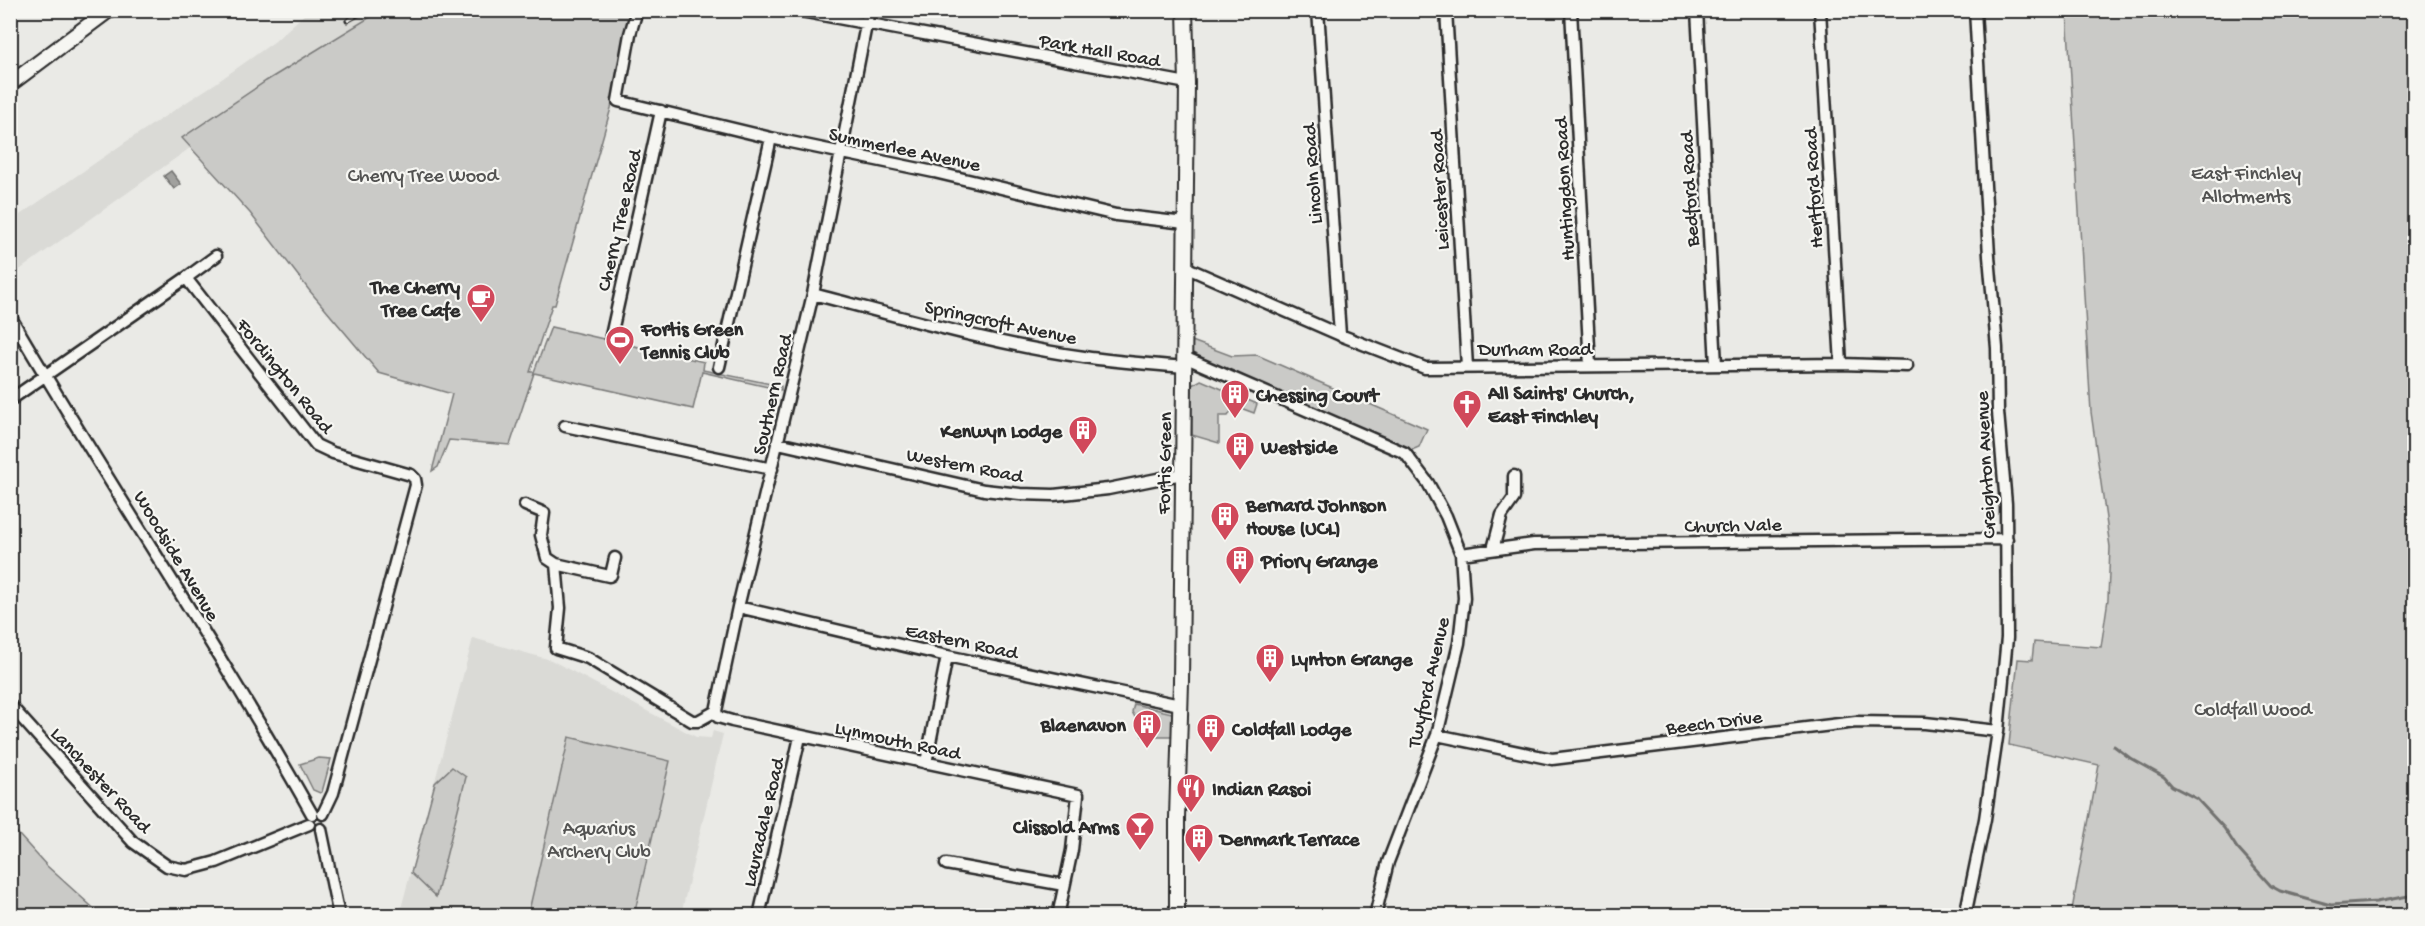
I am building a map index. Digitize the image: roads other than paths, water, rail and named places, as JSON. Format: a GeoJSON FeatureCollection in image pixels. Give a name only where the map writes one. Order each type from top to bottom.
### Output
{"type":"FeatureCollection","features":[{"type":"Feature","properties":{"kind":"main road"},"geometry":{"type":"LineString","coordinates":[[10,84],[109,10]]}},
{"type":"Feature","properties":{"kind":"main road","name":"Fortis Green"},"geometry":{"type":"LineString","coordinates":[[1177,915],[1187,83],[1185,10]]}},
{"type":"Feature","properties":{"kind":"street","name":"Summerlee Avenue"},"geometry":{"type":"LineString","coordinates":[[637,10],[630,33],[618,101],[771,138],[1116,215],[1185,223]]}},
{"type":"Feature","properties":{"kind":"street","name":"Park Hall Road"},"geometry":{"type":"LineString","coordinates":[[795,10],[1187,83]]}},
{"type":"Feature","properties":{"kind":"street","name":"Southern Road"},"geometry":{"type":"LineString","coordinates":[[716,711],[738,607],[813,294],[869,10]]}},
{"type":"Feature","properties":{"kind":"street","name":"Lincoln Road"},"geometry":{"type":"LineString","coordinates":[[1318,10],[1340,335]]}},
{"type":"Feature","properties":{"kind":"street","name":"Leicester Road"},"geometry":{"type":"LineString","coordinates":[[1446,10],[1467,367]]}},
{"type":"Feature","properties":{"kind":"street","name":"Huntingdon Road"},"geometry":{"type":"LineString","coordinates":[[1571,10],[1590,366]]}},
{"type":"Feature","properties":{"kind":"street","name":"Bedford Road"},"geometry":{"type":"LineString","coordinates":[[1697,10],[1716,365]]}},
{"type":"Feature","properties":{"kind":"street","name":"Hertford Road"},"geometry":{"type":"LineString","coordinates":[[1820,10],[1841,364]]}},
{"type":"Feature","properties":{"kind":"street","name":"Creighton Avenue"},"geometry":{"type":"LineString","coordinates":[[1965,915],[1985,819],[1998,731],[2007,638],[2006,504],[1998,412],[1997,348],[1989,256],[1975,10]]}},
{"type":"Feature","properties":{"kind":"street","name":"Cherry Tree Road"},"geometry":{"type":"LineString","coordinates":[[610,336],[661,111]]}},
{"type":"Feature","properties":{"kind":"street"},"geometry":{"type":"LineString","coordinates":[[719,367],[771,138]]}},
{"type":"Feature","properties":{"kind":"street"},"geometry":{"type":"LineString","coordinates":[[10,400],[216,256]]}},
{"type":"Feature","properties":{"kind":"street","name":"Durham Road"},"geometry":{"type":"LineString","coordinates":[[1185,267],[1340,335],[1425,368],[1841,364],[1907,366]]}},
{"type":"Feature","properties":{"kind":"street","name":"Fordington Road"},"geometry":{"type":"LineString","coordinates":[[186,278],[316,446],[415,479],[416,485],[333,794],[315,817]]}},
{"type":"Feature","properties":{"kind":"street","name":"Springcroft Avenue"},"geometry":{"type":"LineString","coordinates":[[813,294],[956,332],[1023,346],[1084,357],[1184,362]]}},
{"type":"Feature","properties":{"kind":"street","name":"Woodside Avenue"},"geometry":{"type":"LineString","coordinates":[[10,316],[157,553],[315,817]]}},
{"type":"Feature","properties":{"kind":"street","name":"Twyford Avenue"},"geometry":{"type":"LineString","coordinates":[[1184,362],[1405,453],[1428,483],[1446,516],[1461,554],[1464,598],[1459,643],[1437,735],[1388,862],[1375,915]]}},
{"type":"Feature","properties":{"kind":"street"},"geometry":{"type":"LineString","coordinates":[[565,426],[772,469]]}},
{"type":"Feature","properties":{"kind":"street","name":"Western Road"},"geometry":{"type":"LineString","coordinates":[[778,443],[984,490],[1020,494],[1054,495],[1108,489],[1182,474]]}},
{"type":"Feature","properties":{"kind":"street"},"geometry":{"type":"LineString","coordinates":[[1493,549],[1502,515],[1514,498],[1514,476]]}},
{"type":"Feature","properties":{"kind":"street"},"geometry":{"type":"LineString","coordinates":[[525,505],[544,513],[541,535],[547,558],[556,564],[609,576],[615,558]]}},
{"type":"Feature","properties":{"kind":"street","name":"Church Vale"},"geometry":{"type":"LineString","coordinates":[[1461,554],[1534,544],[2007,539]]}},
{"type":"Feature","properties":{"kind":"street"},"geometry":{"type":"LineString","coordinates":[[556,564],[560,608],[556,648],[588,658],[692,721],[698,721],[716,711]]}},
{"type":"Feature","properties":{"kind":"street","name":"Eastern Road"},"geometry":{"type":"LineString","coordinates":[[738,607],[947,656],[1180,705]]}},
{"type":"Feature","properties":{"kind":"street"},"geometry":{"type":"LineString","coordinates":[[926,763],[947,656]]}},
{"type":"Feature","properties":{"kind":"street","name":"Lanchester Road"},"geometry":{"type":"LineString","coordinates":[[10,705],[132,842],[167,866],[186,870],[216,862],[315,817]]}},
{"type":"Feature","properties":{"kind":"street","name":"Lynmouth Road"},"geometry":{"type":"LineString","coordinates":[[716,711],[718,717],[723,719],[800,737],[1078,795],[1072,850],[1064,885]]}},
{"type":"Feature","properties":{"kind":"street","name":"Beech Drive"},"geometry":{"type":"LineString","coordinates":[[1437,735],[1552,759],[1856,722],[1926,723],[1998,731]]}},
{"type":"Feature","properties":{"kind":"street","name":"Lauradale Road"},"geometry":{"type":"LineString","coordinates":[[759,915],[800,737]]}},
{"type":"Feature","properties":{"kind":"street"},"geometry":{"type":"LineString","coordinates":[[315,817],[313,828],[321,829],[339,915]]}},
{"type":"Feature","properties":{"kind":"street"},"geometry":{"type":"LineString","coordinates":[[946,864],[1064,885],[1058,915]]}},
{"type":"Feature","properties":{"kind":"waterway"},"geometry":{"type":"LineString","coordinates":[[2114,746],[2164,777],[2172,786],[2197,799],[2271,886],[2280,891],[2331,905],[2376,902],[2414,895]]}},
{"type":"Feature","properties":{"kind":"railway"},"geometry":{"type":"LineString","coordinates":[[347,21],[367,10]]}},
{"type":"Feature","properties":{"kind":"place","name":"The Cherry Tree Cafe"},"geometry":{"type":"Point","coordinates":[481,324]}},
{"type":"Feature","properties":{"kind":"place","name":"Fortis Green Tennis Club"},"geometry":{"type":"Point","coordinates":[620,366]}},
{"type":"Feature","properties":{"kind":"place","name":"Chessing Court"},"geometry":{"type":"Point","coordinates":[1235,420]}},
{"type":"Feature","properties":{"kind":"place","name":"All Saints' Church, East Finchley"},"geometry":{"type":"Point","coordinates":[1467,430]}},
{"type":"Feature","properties":{"kind":"place","name":"Kenwyn Lodge"},"geometry":{"type":"Point","coordinates":[1083,456]}},
{"type":"Feature","properties":{"kind":"place","name":"Westside"},"geometry":{"type":"Point","coordinates":[1240,472]}},
{"type":"Feature","properties":{"kind":"place","name":"Bernard Johnson House (UCL)"},"geometry":{"type":"Point","coordinates":[1225,542]}},
{"type":"Feature","properties":{"kind":"place","name":"Priory Grange"},"geometry":{"type":"Point","coordinates":[1240,586]}},
{"type":"Feature","properties":{"kind":"place","name":"Lynton Grange"},"geometry":{"type":"Point","coordinates":[1270,684]}},
{"type":"Feature","properties":{"kind":"place","name":"Blaenavon"},"geometry":{"type":"Point","coordinates":[1147,750]}},
{"type":"Feature","properties":{"kind":"place","name":"Coldfall Lodge"},"geometry":{"type":"Point","coordinates":[1211,754]}},
{"type":"Feature","properties":{"kind":"place","name":"Indian Rasoi"},"geometry":{"type":"Point","coordinates":[1191,814]}},
{"type":"Feature","properties":{"kind":"place","name":"Clissold Arms"},"geometry":{"type":"Point","coordinates":[1140,852]}},
{"type":"Feature","properties":{"kind":"place","name":"Denmark Terrace"},"geometry":{"type":"Point","coordinates":[1199,864]}},
{"type":"Feature","properties":{"kind":"park label","name":"Cherry Tree Wood"},"geometry":{"type":"Point","coordinates":[423,174]}},
{"type":"Feature","properties":{"kind":"park label","name":"East Finchley Allotments"},"geometry":{"type":"Point","coordinates":[2246,184]}},
{"type":"Feature","properties":{"kind":"park label","name":"Coldfall Wood"},"geometry":{"type":"Point","coordinates":[2253,708]}},
{"type":"Feature","properties":{"kind":"park label","name":"Aquarius Archery Club"},"geometry":{"type":"Point","coordinates":[599,838]}}]}
